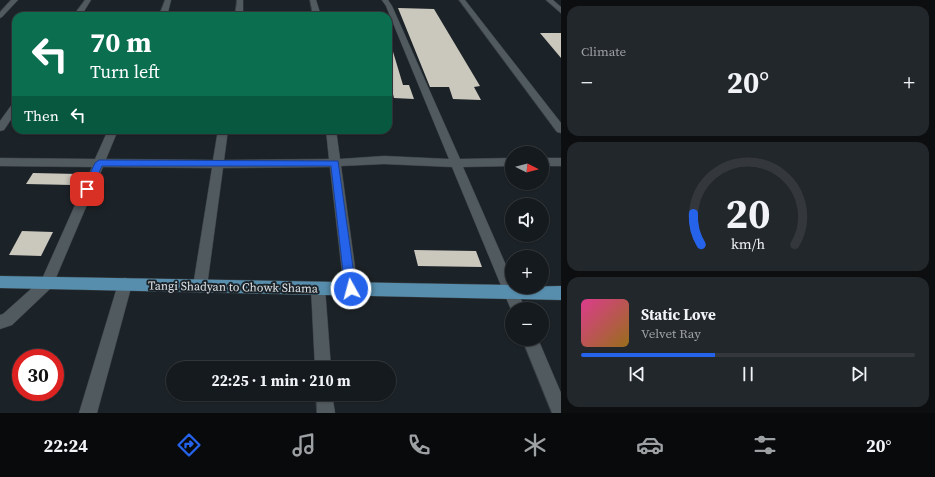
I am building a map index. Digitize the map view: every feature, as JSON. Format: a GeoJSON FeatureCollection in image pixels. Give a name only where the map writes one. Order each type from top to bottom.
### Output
{"type":"FeatureCollection","features":[{"type":"Feature","properties":{"kind":"main road","name":"Tangi Shadyan to Chowk Shama"},"geometry":{"type":"LineString","coordinates":[[0,282],[505,292]]}},
{"type":"Feature","properties":{"kind":"main road","name":"Tangi Shadyan to Chowk Shama"},"geometry":{"type":"LineString","coordinates":[[549,293],[561,293]]}},
{"type":"Feature","properties":{"kind":"street"},"geometry":{"type":"LineString","coordinates":[[0,16],[15,0]]}},
{"type":"Feature","properties":{"kind":"street"},"geometry":{"type":"LineString","coordinates":[[80,12],[88,0]]}},
{"type":"Feature","properties":{"kind":"street"},"geometry":{"type":"LineString","coordinates":[[164,12],[168,0]]}},
{"type":"Feature","properties":{"kind":"street"},"geometry":{"type":"LineString","coordinates":[[239,12],[240,0]]}},
{"type":"Feature","properties":{"kind":"street"},"geometry":{"type":"LineString","coordinates":[[313,0],[316,12]]}},
{"type":"Feature","properties":{"kind":"street"},"geometry":{"type":"LineString","coordinates":[[385,0],[391,12]]}},
{"type":"Feature","properties":{"kind":"street"},"geometry":{"type":"LineString","coordinates":[[462,0],[561,130]]}},
{"type":"Feature","properties":{"kind":"street"},"geometry":{"type":"LineString","coordinates":[[549,0],[561,11]]}},
{"type":"Feature","properties":{"kind":"street"},"geometry":{"type":"LineString","coordinates":[[392,13],[505,278]]}},
{"type":"Feature","properties":{"kind":"street"},"geometry":{"type":"LineString","coordinates":[[0,128],[12,111]]}},
{"type":"Feature","properties":{"kind":"street"},"geometry":{"type":"LineString","coordinates":[[0,322],[7,320],[47,283],[111,134]]}},
{"type":"Feature","properties":{"kind":"street"},"geometry":{"type":"LineString","coordinates":[[200,286],[222,134]]}},
{"type":"Feature","properties":{"kind":"street"},"geometry":{"type":"LineString","coordinates":[[331,134],[351,289]]}},
{"type":"Feature","properties":{"kind":"street"},"geometry":{"type":"LineString","coordinates":[[0,162],[218,164],[335,163],[384,160],[456,163],[505,162]]}},
{"type":"Feature","properties":{"kind":"street"},"geometry":{"type":"LineString","coordinates":[[549,162],[561,162]]}},
{"type":"Feature","properties":{"kind":"street"},"geometry":{"type":"LineString","coordinates":[[88,413],[125,284]]}},
{"type":"Feature","properties":{"kind":"street"},"geometry":{"type":"LineString","coordinates":[[318,288],[323,361]]}},
{"type":"Feature","properties":{"kind":"street"},"geometry":{"type":"LineString","coordinates":[[533,346],[561,413]]}},
{"type":"Feature","properties":{"kind":"street"},"geometry":{"type":"LineString","coordinates":[[325,401],[326,413]]}},
{"type":"Feature","properties":{"kind":"building"},"geometry":{"type":"Polygon","coordinates":[[[398,8],[434,9],[480,86],[474,87],[481,100],[453,99],[449,87],[430,87],[398,8]]]}},
{"type":"Feature","properties":{"kind":"building"},"geometry":{"type":"Polygon","coordinates":[[[540,33],[561,33],[561,58],[540,33]]]}},
{"type":"Feature","properties":{"kind":"building"},"geometry":{"type":"Polygon","coordinates":[[[392,48],[403,85],[409,85],[414,99],[394,98],[392,90],[392,48]]]}},
{"type":"Feature","properties":{"kind":"building"},"geometry":{"type":"Polygon","coordinates":[[[33,173],[78,174],[72,185],[26,184],[33,173]]]}},
{"type":"Feature","properties":{"kind":"building"},"geometry":{"type":"Polygon","coordinates":[[[22,231],[53,232],[41,256],[9,255],[22,231]]]}},
{"type":"Feature","properties":{"kind":"building"},"geometry":{"type":"Polygon","coordinates":[[[414,250],[476,251],[482,267],[418,266],[414,250]]]}},
{"type":"Feature","properties":{"kind":"route"},"geometry":{"type":"LineString","coordinates":[[87,189],[99,163],[335,163],[351,289]]}}]}
